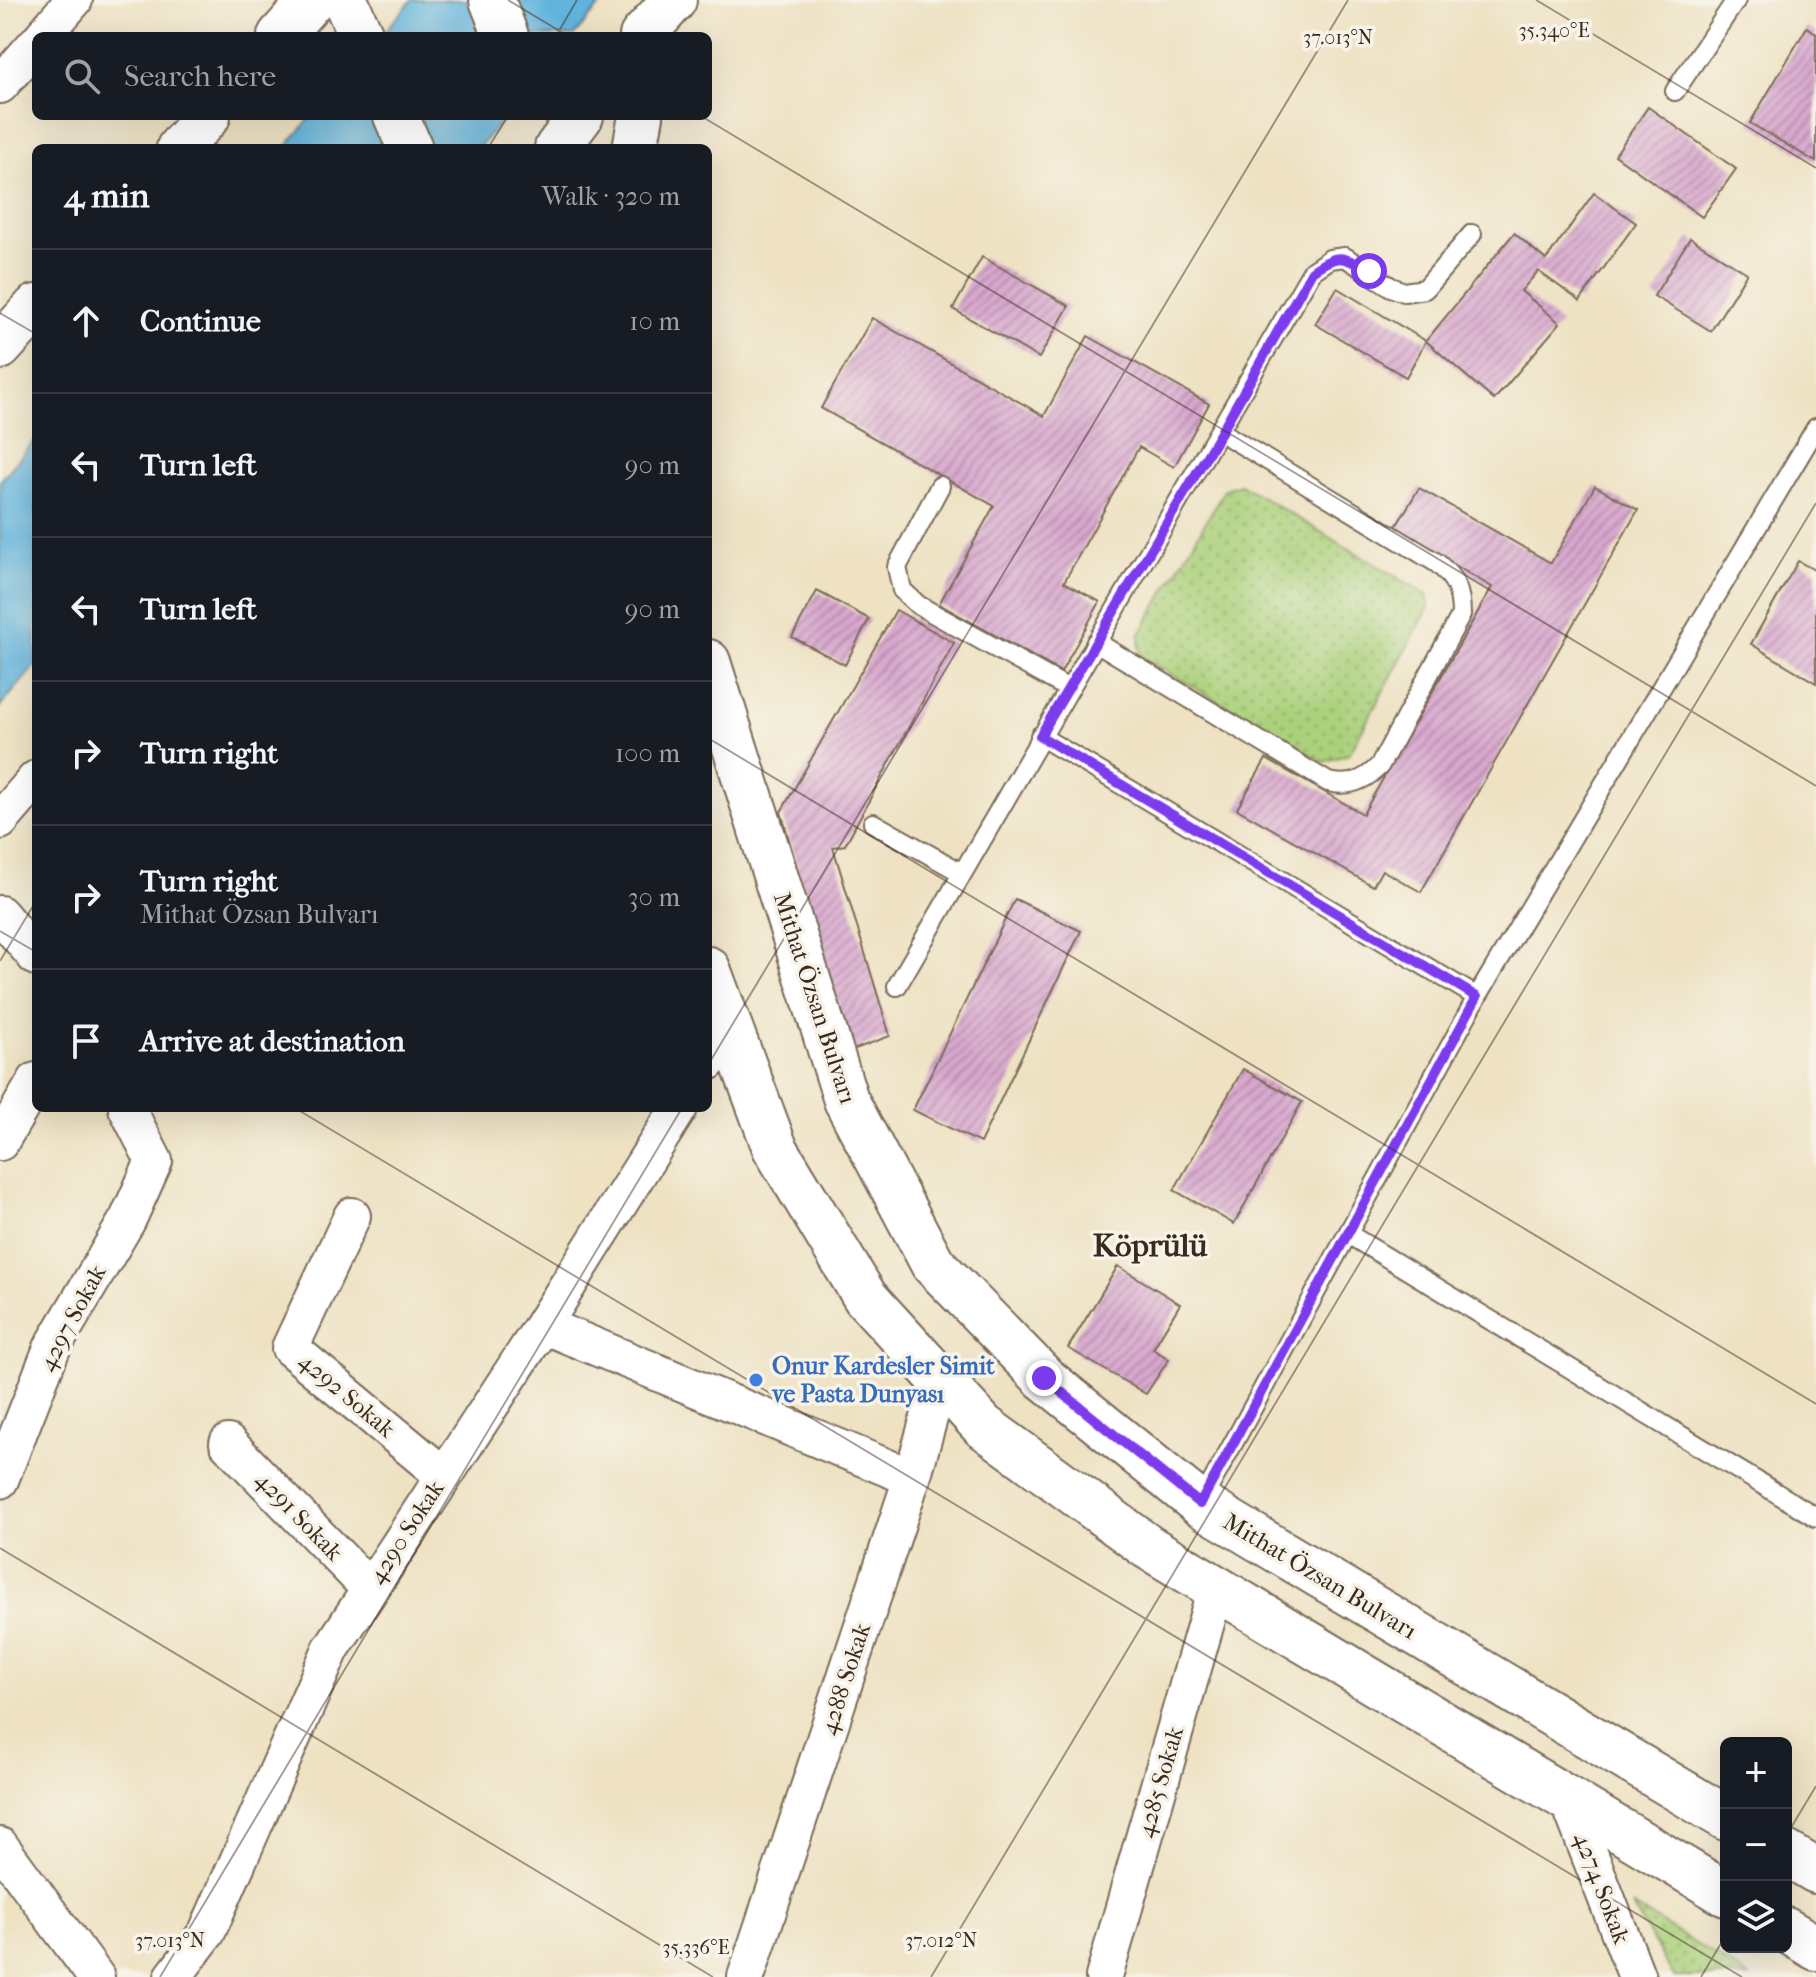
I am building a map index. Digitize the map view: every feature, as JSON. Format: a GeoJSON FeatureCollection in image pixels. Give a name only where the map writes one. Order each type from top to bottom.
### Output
{"type":"FeatureCollection","features":[{"type":"Feature","properties":{"kind":"main road"},"geometry":{"type":"LineString","coordinates":[[284,32],[312,0]]}},
{"type":"Feature","properties":{"kind":"main road"},"geometry":{"type":"LineString","coordinates":[[345,0],[359,32]]}},
{"type":"Feature","properties":{"kind":"main road"},"geometry":{"type":"LineString","coordinates":[[492,0],[504,32]]}},
{"type":"Feature","properties":{"kind":"main road"},"geometry":{"type":"LineString","coordinates":[[646,32],[674,0]]}},
{"type":"Feature","properties":{"kind":"main road"},"geometry":{"type":"LineString","coordinates":[[670,32],[684,0]]}},
{"type":"Feature","properties":{"kind":"main road"},"geometry":{"type":"LineString","coordinates":[[183,144],[204,120]]}},
{"type":"Feature","properties":{"kind":"main road"},"geometry":{"type":"LineString","coordinates":[[398,120],[408,144]]}},
{"type":"Feature","properties":{"kind":"main road"},"geometry":{"type":"LineString","coordinates":[[543,138],[574,120]]}},
{"type":"Feature","properties":{"kind":"main road"},"geometry":{"type":"LineString","coordinates":[[636,144],[640,120]]}},
{"type":"Feature","properties":{"kind":"main road"},"geometry":{"type":"LineString","coordinates":[[0,347],[32,311]]}},
{"type":"Feature","properties":{"kind":"main road","name":"Mithat Özsan Bulvarı"},"geometry":{"type":"LineString","coordinates":[[712,675],[846,1100],[933,1264],[1044,1378],[1200,1504],[1720,1814]]}},
{"type":"Feature","properties":{"kind":"main road"},"geometry":{"type":"LineString","coordinates":[[712,996],[719,1044],[775,1148],[865,1297],[983,1426],[1148,1547],[1720,1890]]}},
{"type":"Feature","properties":{"kind":"main road"},"geometry":{"type":"LineString","coordinates":[[1792,1857],[1816,1871]]}},
{"type":"Feature","properties":{"kind":"main road"},"geometry":{"type":"LineString","coordinates":[[1792,1934],[1816,1948]]}},
{"type":"Feature","properties":{"kind":"street"},"geometry":{"type":"LineString","coordinates":[[46,32],[74,0]]}},
{"type":"Feature","properties":{"kind":"street"},"geometry":{"type":"LineString","coordinates":[[0,85],[32,49]]}},
{"type":"Feature","properties":{"kind":"street"},"geometry":{"type":"LineString","coordinates":[[0,821],[32,784]]}},
{"type":"Feature","properties":{"kind":"street"},"geometry":{"type":"LineString","coordinates":[[0,914],[32,952]]}},
{"type":"Feature","properties":{"kind":"street"},"geometry":{"type":"LineString","coordinates":[[0,1142],[32,1088]]}},
{"type":"Feature","properties":{"kind":"street","name":"4297 Sokak"},"geometry":{"type":"LineString","coordinates":[[0,1480],[52,1348],[128,1219],[154,1161],[129,1112]]}},
{"type":"Feature","properties":{"kind":"street","name":"4290 Sokak"},"geometry":{"type":"LineString","coordinates":[[173,1977],[207,1932],[331,1649],[543,1325],[676,1112]]}},
{"type":"Feature","properties":{"kind":"street","name":"4292 Sokak"},"geometry":{"type":"LineString","coordinates":[[352,1216],[290,1348],[443,1475]]}},
{"type":"Feature","properties":{"kind":"street"},"geometry":{"type":"LineString","coordinates":[[543,1325],[912,1478]]}},
{"type":"Feature","properties":{"kind":"street","name":"4288 Sokak"},"geometry":{"type":"LineString","coordinates":[[746,1977],[912,1478],[940,1379]]}},
{"type":"Feature","properties":{"kind":"street","name":"4291 Sokak"},"geometry":{"type":"LineString","coordinates":[[228,1443],[370,1589]]}},
{"type":"Feature","properties":{"kind":"street","name":"4285 Sokak"},"geometry":{"type":"LineString","coordinates":[[1104,1977],[1216,1588]]}},
{"type":"Feature","properties":{"kind":"street","name":"4274 Sokak"},"geometry":{"type":"LineString","coordinates":[[1568,1799],[1637,1977]]}},
{"type":"Feature","properties":{"kind":"street"},"geometry":{"type":"LineString","coordinates":[[0,1846],[96,1977]]}},
{"type":"Feature","properties":{"kind":"lane"},"geometry":{"type":"LineString","coordinates":[[1675,91],[1736,0]]}},
{"type":"Feature","properties":{"kind":"lane"},"geometry":{"type":"LineString","coordinates":[[897,986],[1312,271],[1330,259],[1345,257],[1391,287],[1404,292],[1425,289],[1472,234]]}},
{"type":"Feature","properties":{"kind":"lane"},"geometry":{"type":"LineString","coordinates":[[1200,1504],[1477,997],[1816,428]]}},
{"type":"Feature","properties":{"kind":"lane"},"geometry":{"type":"LineString","coordinates":[[1096,642],[1328,782],[1359,781],[1380,765],[1461,615],[1459,589],[1450,574],[1437,563],[1221,432]]}},
{"type":"Feature","properties":{"kind":"lane"},"geometry":{"type":"LineString","coordinates":[[940,486],[897,567],[902,590],[918,605],[1069,689]]}},
{"type":"Feature","properties":{"kind":"lane"},"geometry":{"type":"LineString","coordinates":[[1040,736],[1477,997]]}},
{"type":"Feature","properties":{"kind":"lane"},"geometry":{"type":"LineString","coordinates":[[873,823],[962,873]]}},
{"type":"Feature","properties":{"kind":"lane"},"geometry":{"type":"LineString","coordinates":[[1348,1234],[1816,1517]]}},
{"type":"Feature","properties":{"kind":"green space"},"geometry":{"type":"Polygon","coordinates":[[[1240,484],[1427,595],[1429,607],[1349,754],[1323,762],[1142,657],[1140,634],[1225,489],[1240,484]]]}},
{"type":"Feature","properties":{"kind":"green space"},"geometry":{"type":"Polygon","coordinates":[[[1632,1905],[1750,1977],[1674,1977],[1632,1905]]]}},
{"type":"Feature","properties":{"kind":"water"},"geometry":{"type":"Polygon","coordinates":[[[412,0],[605,0],[577,32],[384,32],[412,0]]]}},
{"type":"Feature","properties":{"kind":"water"},"geometry":{"type":"Polygon","coordinates":[[[309,120],[502,120],[482,144],[288,144],[309,120]]]}},
{"type":"Feature","properties":{"kind":"water"},"geometry":{"type":"Polygon","coordinates":[[[32,444],[32,670],[0,707],[0,481],[32,444]]]}},
{"type":"Feature","properties":{"kind":"building"},"geometry":{"type":"Polygon","coordinates":[[[1807,27],[1816,33],[1816,162],[1750,123],[1807,27]]]}},
{"type":"Feature","properties":{"kind":"building"},"geometry":{"type":"Polygon","coordinates":[[[1648,107],[1736,169],[1702,217],[1615,155],[1648,107]]]}},
{"type":"Feature","properties":{"kind":"building"},"geometry":{"type":"Polygon","coordinates":[[[1594,193],[1636,223],[1580,301],[1538,271],[1521,291],[1560,323],[1494,400],[1426,341],[1514,233],[1546,260],[1594,193]]]}},
{"type":"Feature","properties":{"kind":"building"},"geometry":{"type":"Polygon","coordinates":[[[1690,238],[1747,273],[1711,331],[1654,296],[1690,238]]]}},
{"type":"Feature","properties":{"kind":"building"},"geometry":{"type":"Polygon","coordinates":[[[982,257],[1069,306],[1039,358],[953,309],[982,257]]]}},
{"type":"Feature","properties":{"kind":"building"},"geometry":{"type":"Polygon","coordinates":[[[1337,288],[1426,341],[1406,377],[1315,324],[1337,288]]]}},
{"type":"Feature","properties":{"kind":"building"},"geometry":{"type":"Polygon","coordinates":[[[872,318],[1044,416],[1088,336],[1209,404],[1174,467],[1139,447],[1064,582],[1100,602],[1061,672],[939,604],[994,506],[821,408],[872,318]]]}},
{"type":"Feature","properties":{"kind":"building"},"geometry":{"type":"Polygon","coordinates":[[[1595,486],[1638,510],[1421,892],[1382,870],[1373,886],[1237,809],[1266,759],[1363,814],[1492,587],[1394,530],[1419,488],[1551,563],[1595,486]]]}},
{"type":"Feature","properties":{"kind":"building"},"geometry":{"type":"Polygon","coordinates":[[[1798,561],[1816,571],[1816,683],[1751,644],[1798,561]]]}},
{"type":"Feature","properties":{"kind":"building"},"geometry":{"type":"Polygon","coordinates":[[[817,591],[869,619],[845,665],[792,637],[817,591]]]}},
{"type":"Feature","properties":{"kind":"building"},"geometry":{"type":"Polygon","coordinates":[[[896,610],[954,643],[845,845],[833,847],[890,1036],[850,1051],[781,812],[896,610]]]}},
{"type":"Feature","properties":{"kind":"building"},"geometry":{"type":"Polygon","coordinates":[[[1015,899],[1081,931],[980,1143],[913,1110],[1015,899]]]}},
{"type":"Feature","properties":{"kind":"building"},"geometry":{"type":"Polygon","coordinates":[[[1243,1069],[1302,1102],[1234,1224],[1174,1190],[1243,1069]]]}},
{"type":"Feature","properties":{"kind":"building"},"geometry":{"type":"Polygon","coordinates":[[[1118,1266],[1180,1304],[1153,1349],[1169,1359],[1146,1394],[1068,1348],[1118,1266]]]}},
{"type":"Feature","properties":{"kind":"place","name":"Onur Kardesler Simit ve Pasta Dunyası"},"geometry":{"type":"Point","coordinates":[756,1380]}},
{"type":"Feature","properties":{"kind":"district","name":"Köprülü"},"geometry":{"type":"Point","coordinates":[1150,1245]}},
{"type":"Feature","properties":{"kind":"route"},"geometry":{"type":"LineString","coordinates":[[1044,1378],[1200,1504],[1477,997],[1040,736],[1221,432],[1312,271],[1330,259],[1345,257],[1369,271]]}}]}
